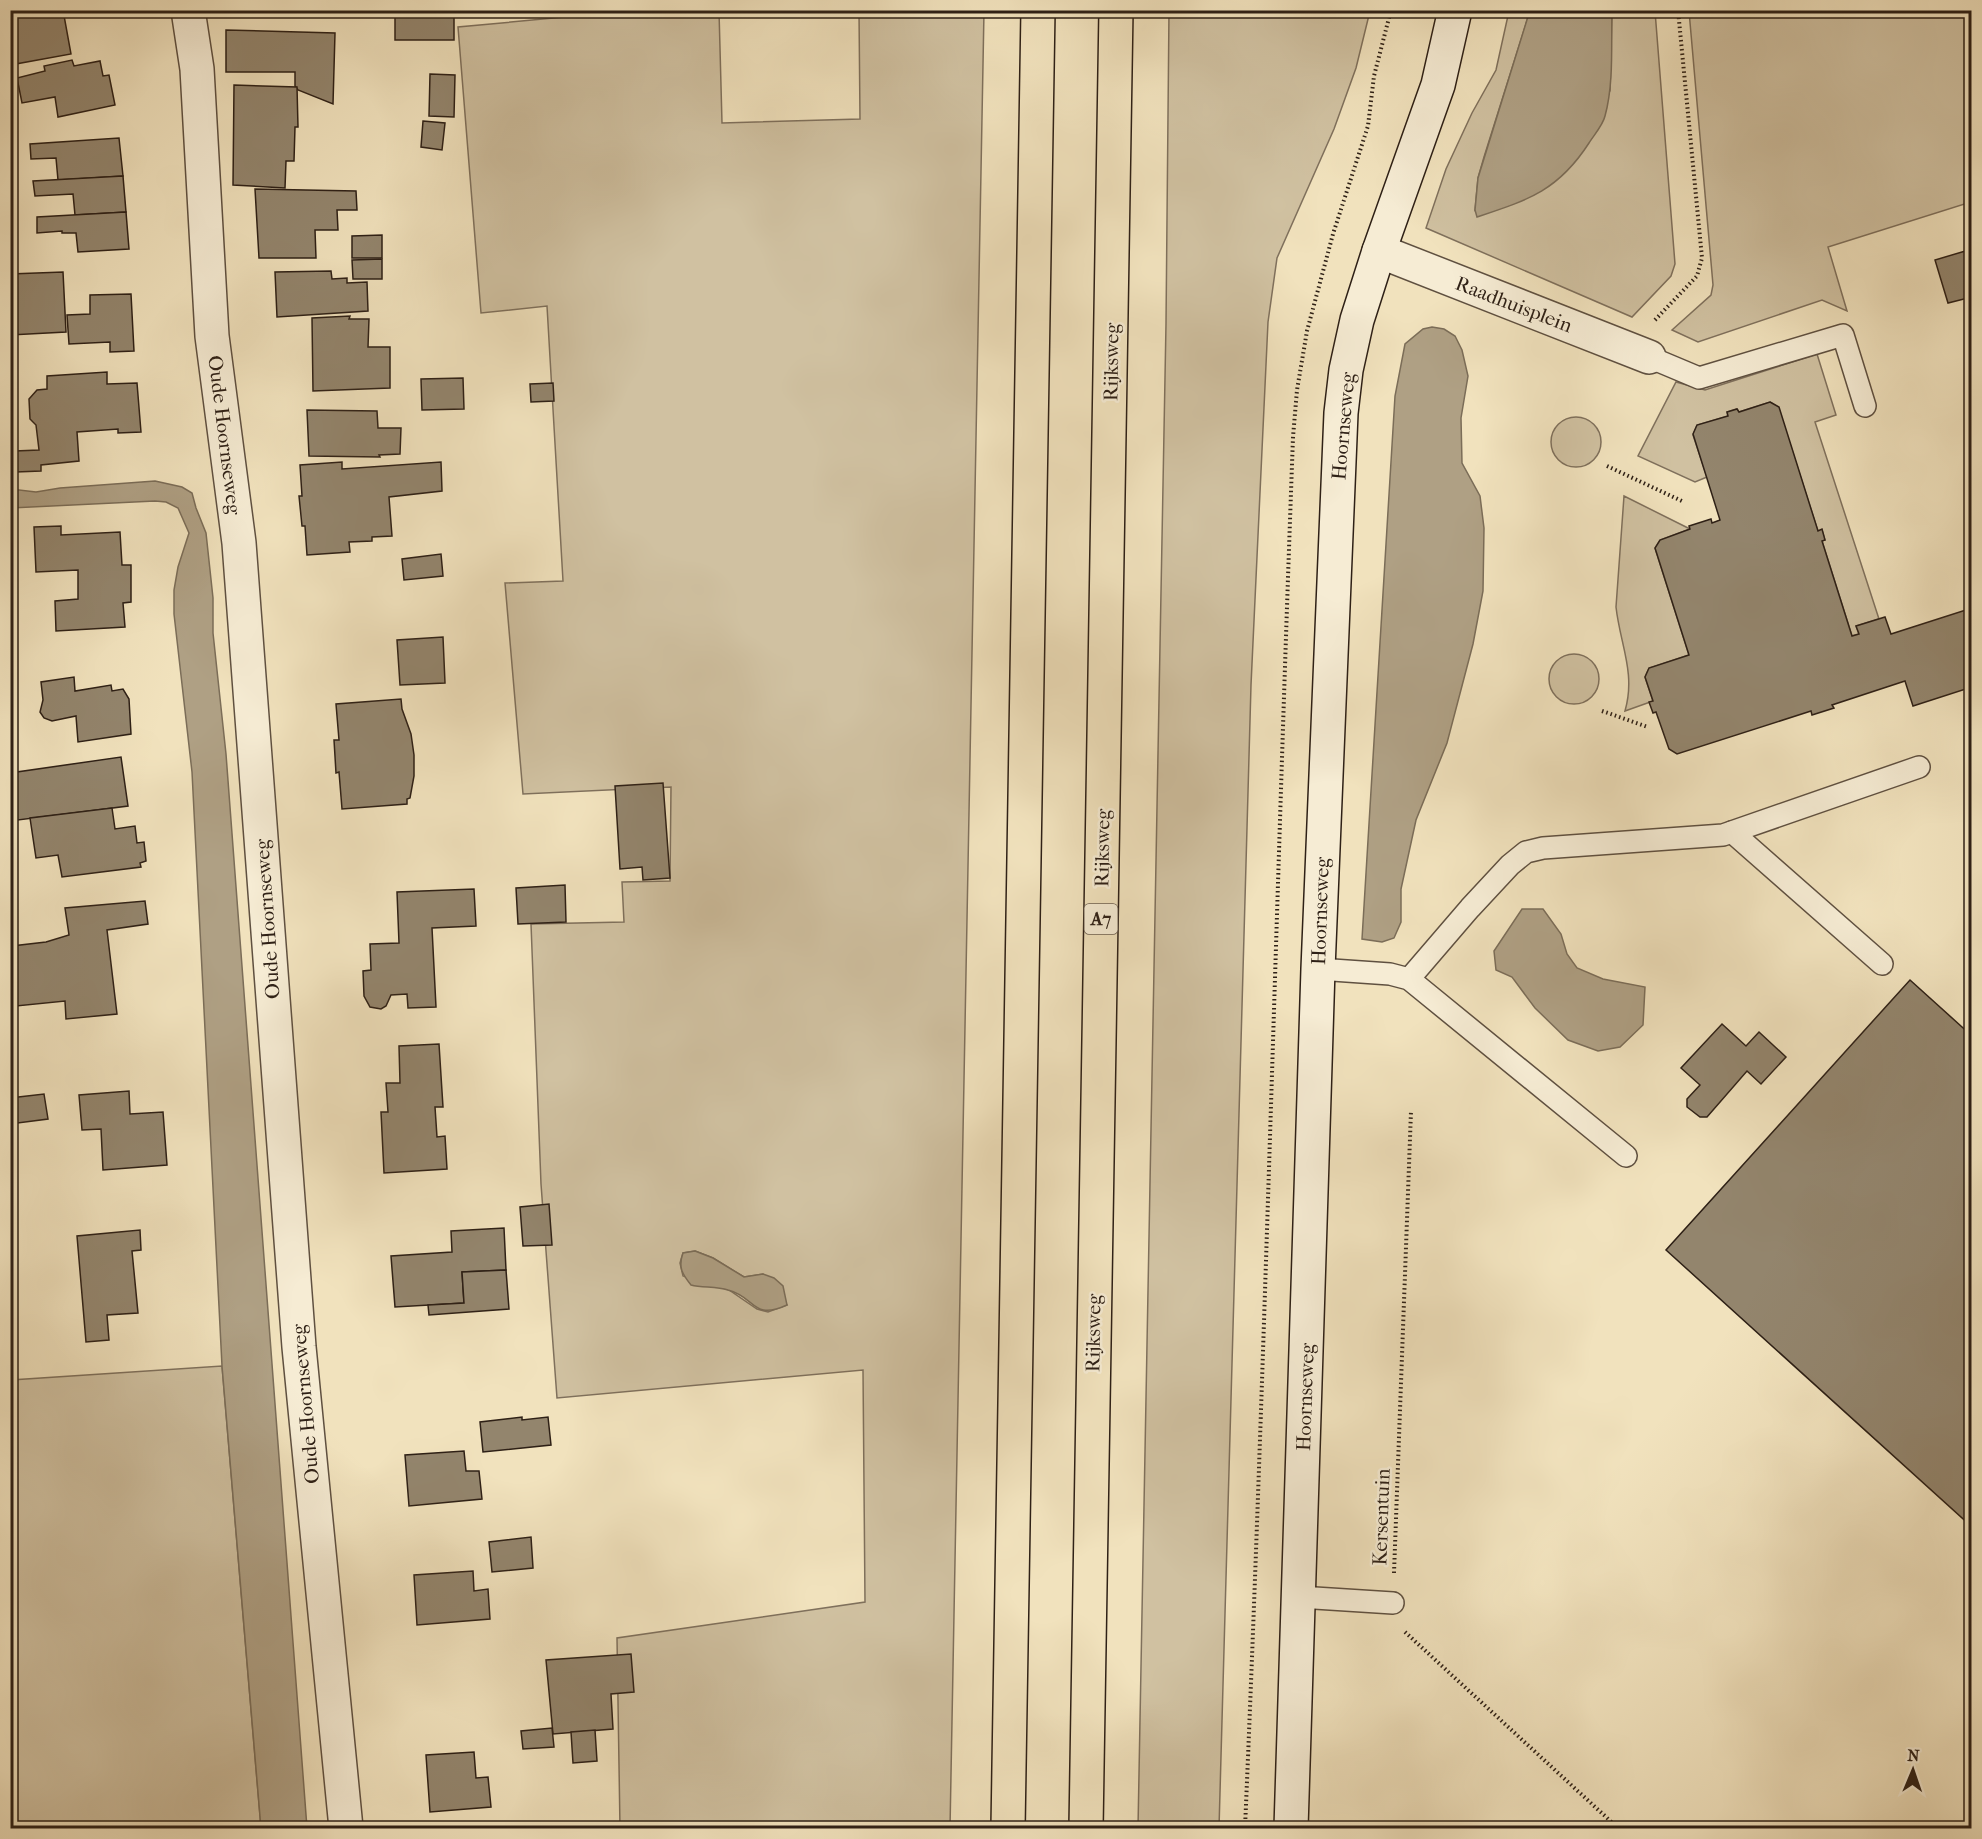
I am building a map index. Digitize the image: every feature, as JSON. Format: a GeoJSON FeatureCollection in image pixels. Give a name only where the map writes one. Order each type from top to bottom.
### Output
{"type":"FeatureCollection","features":[{"type":"Feature","properties":{"kind":"highway"},"geometry":{"type":"LineString","coordinates":[[1008,1828],[1038,10]]}},
{"type":"Feature","properties":{"kind":"highway","name":"Rijksweg"},"geometry":{"type":"LineString","coordinates":[[1086,1828],[1116,10]]}},
{"type":"Feature","properties":{"kind":"street","name":"Oude Hoornseweg"},"geometry":{"type":"LineString","coordinates":[[188,10],[197,69],[212,336],[239,543],[299,1347],[346,1828]]}},
{"type":"Feature","properties":{"kind":"street","name":"Hoornseweg"},"geometry":{"type":"LineString","coordinates":[[1291,1828],[1318,969],[1341,413],[1346,370],[1357,320],[1378,251],[1438,85],[1455,10]]}},
{"type":"Feature","properties":{"kind":"street","name":"Raadhuisplein"},"geometry":{"type":"LineString","coordinates":[[1378,251],[1649,357]]}},
{"type":"Feature","properties":{"kind":"lane"},"geometry":{"type":"LineString","coordinates":[[1649,357],[1699,378],[1843,334],[1865,406]]}},
{"type":"Feature","properties":{"kind":"lane"},"geometry":{"type":"LineString","coordinates":[[1409,978],[1470,908],[1510,865],[1526,852],[1543,848],[1723,835],[1920,767]]}},
{"type":"Feature","properties":{"kind":"lane"},"geometry":{"type":"LineString","coordinates":[[1732,832],[1882,964]]}},
{"type":"Feature","properties":{"kind":"lane"},"geometry":{"type":"LineString","coordinates":[[1318,969],[1389,974],[1409,978],[1626,1156]]}},
{"type":"Feature","properties":{"kind":"lane"},"geometry":{"type":"LineString","coordinates":[[1299,1597],[1393,1603]]}},
{"type":"Feature","properties":{"kind":"path"},"geometry":{"type":"LineString","coordinates":[[1649,357],[1648,328],[1697,276],[1702,258],[1678,10]]}},
{"type":"Feature","properties":{"kind":"path"},"geometry":{"type":"LineString","coordinates":[[1607,466],[1684,502]]}},
{"type":"Feature","properties":{"kind":"path"},"geometry":{"type":"LineString","coordinates":[[1602,711],[1648,727]]}},
{"type":"Feature","properties":{"kind":"path","name":"Kersentuin"},"geometry":{"type":"LineString","coordinates":[[1411,1111],[1393,1603],[1405,1633],[1618,1828]]}},
{"type":"Feature","properties":{"kind":"shaded area"},"geometry":{"type":"Polygon","coordinates":[[[1530,10],[1612,11],[1611,77],[1605,116],[1577,159],[1553,183],[1527,199],[1477,217],[1475,210],[1478,178],[1530,10]]]}},
{"type":"Feature","properties":{"kind":"shaded area"},"geometry":{"type":"Polygon","coordinates":[[[629,11],[719,11],[722,123],[860,119],[859,11],[984,11],[950,1828],[620,1828],[617,1638],[865,1602],[863,1370],[557,1398],[541,1184],[531,924],[624,922],[622,882],[670,881],[671,787],[523,794],[505,583],[563,581],[547,306],[481,313],[458,27],[629,11]],[[695,1251],[683,1253],[680,1263],[683,1276],[729,1290],[757,1309],[768,1312],[787,1305],[763,1274],[744,1277],[713,1258],[695,1251]]]}},
{"type":"Feature","properties":{"kind":"shaded area"},"geometry":{"type":"Polygon","coordinates":[[[1169,11],[1370,11],[1356,68],[1334,129],[1277,258],[1268,322],[1251,685],[1219,1828],[1138,1828],[1166,324],[1169,11]]]}},
{"type":"Feature","properties":{"kind":"shaded area"},"geometry":{"type":"Polygon","coordinates":[[[1509,11],[1530,11],[1478,178],[1475,210],[1610,91],[1612,11],[1655,11],[1675,264],[1671,276],[1632,317],[1426,228],[1446,169],[1472,113],[1496,70],[1509,11]]]}},
{"type":"Feature","properties":{"kind":"shaded area"},"geometry":{"type":"Polygon","coordinates":[[[1689,11],[1969,11],[1970,57],[1972,57],[1971,202],[1828,247],[1847,311],[1822,300],[1698,342],[1672,330],[1711,295],[1713,285],[1689,11]]]}},
{"type":"Feature","properties":{"kind":"shaded area"},"geometry":{"type":"Polygon","coordinates":[[[1432,327],[1444,329],[1455,336],[1462,350],[1468,376],[1461,418],[1462,463],[1480,496],[1484,528],[1483,591],[1473,644],[1447,743],[1416,820],[1401,889],[1401,922],[1394,938],[1382,942],[1362,939],[1395,396],[1405,344],[1423,329],[1432,327]]]}},
{"type":"Feature","properties":{"kind":"shaded area"},"geometry":{"type":"Polygon","coordinates":[[[1817,354],[1836,415],[1815,422],[1879,619],[1856,626],[1859,634],[1852,636],[1822,541],[1825,540],[1822,530],[1818,531],[1778,407],[1770,402],[1739,412],[1737,409],[1727,412],[1728,416],[1697,425],[1693,435],[1707,477],[1695,482],[1638,456],[1676,382],[1705,390],[1817,354]]]}},
{"type":"Feature","properties":{"kind":"shaded area"},"geometry":{"type":"Polygon","coordinates":[[[1576,417],[1585,419],[1596,428],[1601,442],[1599,451],[1590,462],[1576,467],[1567,465],[1556,456],[1551,442],[1553,433],[1562,422],[1576,417]]]}},
{"type":"Feature","properties":{"kind":"shaded area"},"geometry":{"type":"Polygon","coordinates":[[[155,481],[182,487],[192,493],[206,533],[213,598],[213,633],[226,754],[307,1828],[261,1828],[222,1366],[192,772],[174,614],[174,590],[178,567],[189,533],[178,508],[166,502],[11,508],[11,489],[36,492],[155,481]]]}},
{"type":"Feature","properties":{"kind":"shaded area"},"geometry":{"type":"Polygon","coordinates":[[[1624,496],[1690,529],[1660,540],[1655,548],[1689,655],[1649,668],[1645,677],[1653,701],[1625,711],[1629,684],[1628,671],[1616,607],[1624,496]]]}},
{"type":"Feature","properties":{"kind":"shaded area"},"geometry":{"type":"Polygon","coordinates":[[[1569,654],[1579,654],[1592,661],[1599,674],[1599,684],[1592,697],[1579,704],[1569,704],[1560,700],[1553,693],[1549,684],[1549,674],[1553,665],[1560,658],[1569,654]]]}},
{"type":"Feature","properties":{"kind":"shaded area"},"geometry":{"type":"Polygon","coordinates":[[[1522,909],[1543,909],[1561,934],[1567,954],[1577,968],[1603,979],[1645,987],[1643,1025],[1620,1047],[1598,1051],[1568,1040],[1535,1008],[1512,977],[1496,970],[1494,951],[1522,909]]]}},
{"type":"Feature","properties":{"kind":"shaded area"},"geometry":{"type":"Polygon","coordinates":[[[695,1251],[713,1258],[744,1277],[763,1274],[774,1278],[783,1286],[787,1305],[776,1309],[760,1309],[737,1293],[719,1288],[691,1285],[683,1274],[681,1262],[683,1253],[695,1251]]]}},
{"type":"Feature","properties":{"kind":"shaded area"},"geometry":{"type":"Polygon","coordinates":[[[222,1366],[261,1828],[11,1828],[11,1380],[222,1366]]]}},
{"type":"Feature","properties":{"kind":"building"},"geometry":{"type":"Polygon","coordinates":[[[10,10],[63,10],[71,54],[10,65],[10,10]]]}},
{"type":"Feature","properties":{"kind":"building"},"geometry":{"type":"Polygon","coordinates":[[[395,15],[454,15],[454,40],[395,40],[395,15]]]}},
{"type":"Feature","properties":{"kind":"building"},"geometry":{"type":"Polygon","coordinates":[[[226,30],[335,33],[333,104],[298,90],[295,86],[295,72],[226,72],[226,30]]]}},
{"type":"Feature","properties":{"kind":"building"},"geometry":{"type":"Polygon","coordinates":[[[72,60],[74,66],[100,61],[103,76],[109,75],[115,105],[58,117],[55,97],[22,103],[17,78],[45,71],[44,66],[72,60]]]}},
{"type":"Feature","properties":{"kind":"building"},"geometry":{"type":"Polygon","coordinates":[[[430,74],[455,75],[454,117],[429,116],[430,74]]]}},
{"type":"Feature","properties":{"kind":"building"},"geometry":{"type":"Polygon","coordinates":[[[234,85],[297,87],[298,127],[295,127],[294,161],[286,161],[285,188],[233,185],[234,85]]]}},
{"type":"Feature","properties":{"kind":"building"},"geometry":{"type":"Polygon","coordinates":[[[423,121],[445,123],[442,150],[421,147],[423,121]]]}},
{"type":"Feature","properties":{"kind":"building"},"geometry":{"type":"Polygon","coordinates":[[[119,138],[123,176],[58,180],[56,158],[31,159],[30,144],[119,138]]]}},
{"type":"Feature","properties":{"kind":"building"},"geometry":{"type":"Polygon","coordinates":[[[123,176],[126,212],[75,215],[73,194],[35,196],[33,181],[123,176]]]}},
{"type":"Feature","properties":{"kind":"building"},"geometry":{"type":"Polygon","coordinates":[[[255,189],[356,191],[357,210],[337,210],[338,230],[315,230],[316,258],[259,258],[255,189]]]}},
{"type":"Feature","properties":{"kind":"building"},"geometry":{"type":"Polygon","coordinates":[[[126,212],[129,249],[78,252],[76,233],[62,233],[62,231],[37,233],[37,217],[126,212]]]}},
{"type":"Feature","properties":{"kind":"building"},"geometry":{"type":"Polygon","coordinates":[[[382,235],[382,258],[352,258],[352,236],[382,235]]]}},
{"type":"Feature","properties":{"kind":"building"},"geometry":{"type":"Polygon","coordinates":[[[1972,249],[1972,297],[1948,303],[1935,260],[1972,249]]]}},
{"type":"Feature","properties":{"kind":"building"},"geometry":{"type":"Polygon","coordinates":[[[382,259],[382,279],[353,279],[352,260],[382,259]]]}},
{"type":"Feature","properties":{"kind":"building"},"geometry":{"type":"Polygon","coordinates":[[[331,271],[332,279],[347,278],[347,283],[367,282],[368,311],[277,317],[275,272],[331,271]]]}},
{"type":"Feature","properties":{"kind":"building"},"geometry":{"type":"Polygon","coordinates":[[[63,272],[66,332],[10,335],[10,274],[63,272]]]}},
{"type":"Feature","properties":{"kind":"building"},"geometry":{"type":"Polygon","coordinates":[[[131,294],[134,351],[110,352],[110,342],[69,344],[67,315],[90,314],[90,295],[131,294]]]}},
{"type":"Feature","properties":{"kind":"building"},"geometry":{"type":"Polygon","coordinates":[[[350,316],[349,319],[369,319],[368,347],[390,347],[390,388],[313,391],[312,318],[350,316]]]}},
{"type":"Feature","properties":{"kind":"building"},"geometry":{"type":"Polygon","coordinates":[[[107,372],[107,384],[137,383],[141,432],[118,433],[118,429],[77,432],[79,461],[41,465],[41,471],[16,472],[15,451],[39,450],[36,425],[30,419],[29,399],[37,390],[47,389],[47,376],[107,372]]]}},
{"type":"Feature","properties":{"kind":"building"},"geometry":{"type":"Polygon","coordinates":[[[463,378],[464,409],[422,410],[421,379],[463,378]]]}},
{"type":"Feature","properties":{"kind":"building"},"geometry":{"type":"Polygon","coordinates":[[[553,383],[554,401],[531,402],[530,384],[553,383]]]}},
{"type":"Feature","properties":{"kind":"building"},"geometry":{"type":"Polygon","coordinates":[[[1770,402],[1779,407],[1818,531],[1822,529],[1825,540],[1822,541],[1852,636],[1859,634],[1856,626],[1885,617],[1891,634],[1972,608],[1972,687],[1913,706],[1905,681],[1832,705],[1834,708],[1812,715],[1811,711],[1677,754],[1669,749],[1656,712],[1653,713],[1649,702],[1653,701],[1645,677],[1649,668],[1689,655],[1655,548],[1660,540],[1690,529],[1689,526],[1711,519],[1712,523],[1720,520],[1693,434],[1697,425],[1728,416],[1727,412],[1737,409],[1739,412],[1770,402]]]}},
{"type":"Feature","properties":{"kind":"building"},"geometry":{"type":"Polygon","coordinates":[[[307,410],[377,411],[378,428],[401,428],[400,454],[379,455],[380,457],[309,456],[307,410]]]}},
{"type":"Feature","properties":{"kind":"building"},"geometry":{"type":"Polygon","coordinates":[[[342,462],[342,469],[441,462],[442,491],[389,497],[392,536],[372,537],[372,541],[349,542],[350,552],[307,555],[305,526],[302,526],[299,496],[302,496],[300,465],[342,462]]]}},
{"type":"Feature","properties":{"kind":"building"},"geometry":{"type":"Polygon","coordinates":[[[61,526],[61,535],[120,532],[122,565],[131,565],[131,602],[123,603],[125,627],[56,631],[55,601],[78,599],[78,570],[36,572],[34,527],[61,526]]]}},
{"type":"Feature","properties":{"kind":"building"},"geometry":{"type":"Polygon","coordinates":[[[441,554],[443,576],[404,580],[402,559],[441,554]]]}},
{"type":"Feature","properties":{"kind":"building"},"geometry":{"type":"Polygon","coordinates":[[[443,637],[445,683],[400,685],[397,640],[443,637]]]}},
{"type":"Feature","properties":{"kind":"building"},"geometry":{"type":"Polygon","coordinates":[[[74,677],[75,691],[111,685],[112,691],[123,689],[129,699],[131,734],[78,742],[76,716],[52,721],[44,718],[40,712],[43,700],[41,682],[74,677]]]}},
{"type":"Feature","properties":{"kind":"building"},"geometry":{"type":"Polygon","coordinates":[[[401,699],[411,734],[414,755],[414,776],[407,804],[342,809],[339,772],[336,773],[334,740],[339,740],[336,704],[401,699]]]}},
{"type":"Feature","properties":{"kind":"building"},"geometry":{"type":"Polygon","coordinates":[[[121,757],[128,806],[10,821],[10,773],[121,757]]]}},
{"type":"Feature","properties":{"kind":"building"},"geometry":{"type":"Polygon","coordinates":[[[663,783],[670,878],[643,880],[642,867],[620,869],[615,786],[663,783]]]}},
{"type":"Feature","properties":{"kind":"building"},"geometry":{"type":"Polygon","coordinates":[[[112,808],[115,829],[135,826],[137,843],[144,842],[146,861],[140,863],[141,867],[62,877],[58,855],[36,858],[30,818],[112,808]]]}},
{"type":"Feature","properties":{"kind":"building"},"geometry":{"type":"Polygon","coordinates":[[[565,885],[566,922],[518,924],[516,888],[565,885]]]}},
{"type":"Feature","properties":{"kind":"building"},"geometry":{"type":"Polygon","coordinates":[[[474,889],[476,926],[432,928],[436,1007],[408,1008],[407,994],[391,995],[386,1006],[381,1009],[370,1007],[364,996],[363,971],[371,970],[370,944],[399,943],[397,892],[474,889]]]}},
{"type":"Feature","properties":{"kind":"building"},"geometry":{"type":"Polygon","coordinates":[[[145,901],[148,924],[107,930],[117,1014],[66,1019],[65,1001],[16,1006],[11,970],[15,970],[12,946],[46,942],[69,935],[65,908],[145,901]]]}},
{"type":"Feature","properties":{"kind":"building"},"geometry":{"type":"Polygon","coordinates":[[[1910,980],[1972,1036],[1972,1527],[1666,1250],[1910,980]]]}},
{"type":"Feature","properties":{"kind":"building"},"geometry":{"type":"Polygon","coordinates":[[[1722,1024],[1746,1046],[1759,1032],[1786,1057],[1761,1084],[1747,1071],[1707,1117],[1700,1117],[1687,1107],[1687,1099],[1700,1085],[1681,1068],[1722,1024]]]}},
{"type":"Feature","properties":{"kind":"building"},"geometry":{"type":"Polygon","coordinates":[[[439,1044],[443,1107],[435,1107],[437,1137],[445,1136],[447,1169],[384,1173],[381,1112],[388,1112],[386,1083],[400,1083],[399,1046],[439,1044]]]}},
{"type":"Feature","properties":{"kind":"building"},"geometry":{"type":"Polygon","coordinates":[[[129,1091],[130,1114],[163,1112],[167,1165],[103,1170],[101,1129],[82,1130],[79,1095],[129,1091]]]}},
{"type":"Feature","properties":{"kind":"building"},"geometry":{"type":"Polygon","coordinates":[[[44,1094],[48,1119],[10,1124],[10,1098],[44,1094]]]}},
{"type":"Feature","properties":{"kind":"building"},"geometry":{"type":"Polygon","coordinates":[[[549,1204],[552,1245],[523,1246],[520,1207],[549,1204]]]}},
{"type":"Feature","properties":{"kind":"building"},"geometry":{"type":"Polygon","coordinates":[[[504,1228],[506,1270],[462,1272],[464,1303],[395,1307],[391,1256],[452,1252],[451,1231],[504,1228]]]}},
{"type":"Feature","properties":{"kind":"building"},"geometry":{"type":"Polygon","coordinates":[[[140,1230],[141,1250],[132,1251],[138,1313],[107,1315],[109,1340],[86,1342],[77,1236],[140,1230]]]}},
{"type":"Feature","properties":{"kind":"building"},"geometry":{"type":"Polygon","coordinates":[[[506,1270],[509,1309],[429,1315],[428,1305],[464,1303],[462,1272],[506,1270]]]}},
{"type":"Feature","properties":{"kind":"building"},"geometry":{"type":"Polygon","coordinates":[[[522,1417],[522,1420],[548,1417],[551,1445],[483,1452],[480,1422],[522,1417]]]}},
{"type":"Feature","properties":{"kind":"building"},"geometry":{"type":"Polygon","coordinates":[[[464,1451],[466,1471],[479,1471],[482,1499],[409,1506],[405,1455],[464,1451]]]}},
{"type":"Feature","properties":{"kind":"building"},"geometry":{"type":"Polygon","coordinates":[[[531,1537],[533,1568],[492,1572],[489,1542],[531,1537]]]}},
{"type":"Feature","properties":{"kind":"building"},"geometry":{"type":"Polygon","coordinates":[[[473,1571],[474,1591],[488,1589],[490,1619],[417,1625],[414,1575],[473,1571]]]}},
{"type":"Feature","properties":{"kind":"building"},"geometry":{"type":"Polygon","coordinates":[[[631,1654],[634,1692],[611,1694],[613,1729],[553,1734],[546,1660],[631,1654]]]}},
{"type":"Feature","properties":{"kind":"building"},"geometry":{"type":"Polygon","coordinates":[[[552,1728],[554,1747],[523,1749],[521,1731],[552,1728]]]}},
{"type":"Feature","properties":{"kind":"building"},"geometry":{"type":"Polygon","coordinates":[[[595,1730],[597,1761],[573,1763],[571,1732],[595,1730]]]}},
{"type":"Feature","properties":{"kind":"building"},"geometry":{"type":"Polygon","coordinates":[[[474,1752],[476,1778],[488,1777],[491,1807],[430,1812],[426,1755],[474,1752]]]}}]}
